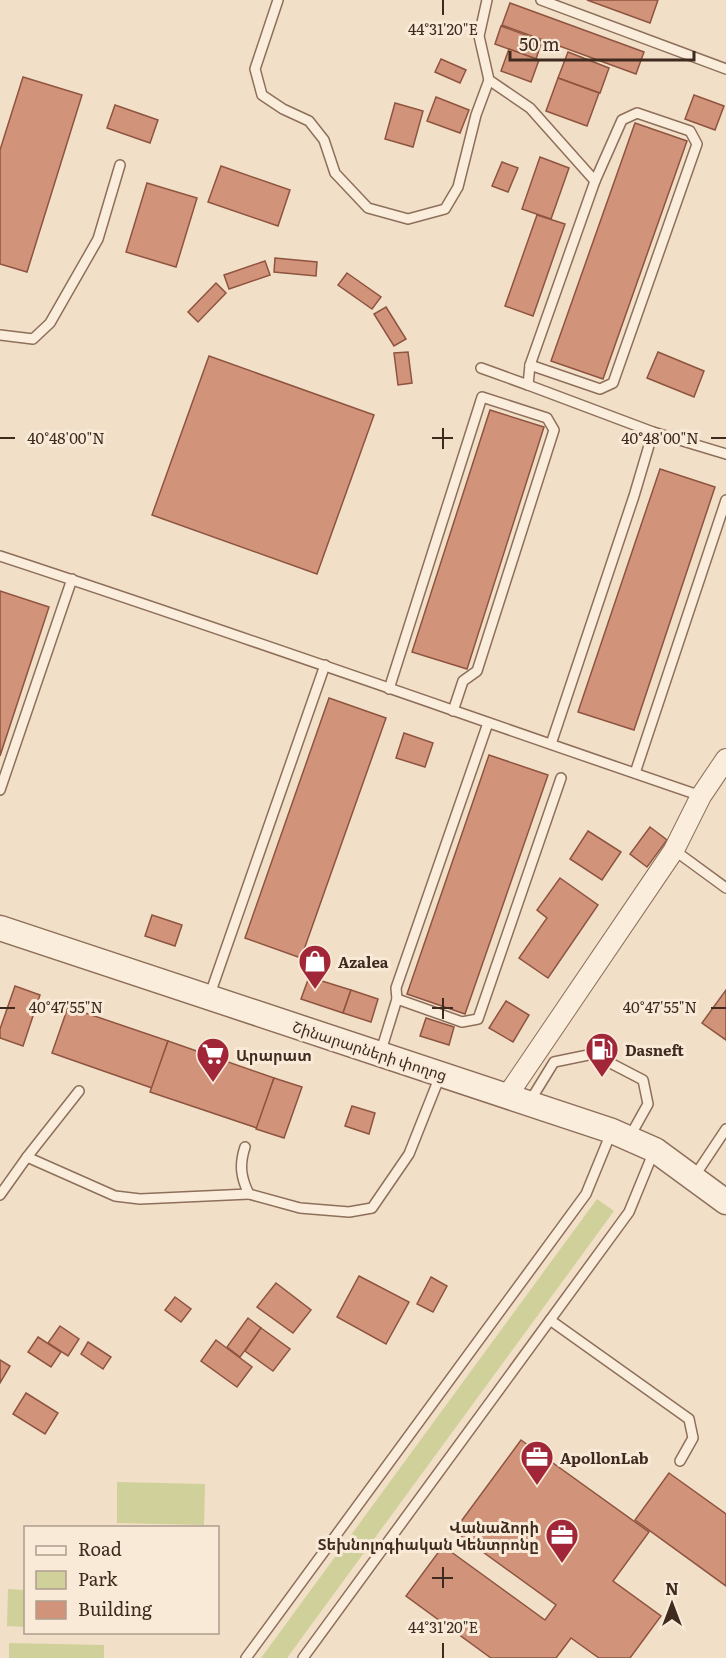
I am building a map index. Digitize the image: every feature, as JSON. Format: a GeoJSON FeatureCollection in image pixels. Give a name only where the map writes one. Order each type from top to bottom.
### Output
{"type":"FeatureCollection","features":[{"type":"Feature","properties":{"kind":"street"},"geometry":{"type":"LineString","coordinates":[[517,1099],[674,850],[701,796],[726,759]]}},
{"type":"Feature","properties":{"kind":"street","name":"Շինարարների փողոց"},"geometry":{"type":"LineString","coordinates":[[0,928],[621,1135],[655,1150],[726,1202]]}},
{"type":"Feature","properties":{"kind":"lane"},"geometry":{"type":"LineString","coordinates":[[278,0],[255,69],[262,95],[283,109],[309,121],[324,140],[335,173],[368,208],[408,219],[445,209],[458,187],[476,115],[489,80],[479,36],[487,0]]}},
{"type":"Feature","properties":{"kind":"lane"},"geometry":{"type":"LineString","coordinates":[[541,0],[726,69]]}},
{"type":"Feature","properties":{"kind":"lane"},"geometry":{"type":"LineString","coordinates":[[489,80],[530,108],[595,181]]}},
{"type":"Feature","properties":{"kind":"lane"},"geometry":{"type":"LineString","coordinates":[[528,385],[530,365],[595,181],[622,120],[638,113],[690,131],[697,144],[613,382],[600,389],[530,365]]}},
{"type":"Feature","properties":{"kind":"lane"},"geometry":{"type":"LineString","coordinates":[[0,335],[33,339],[50,324],[98,239],[120,165]]}},
{"type":"Feature","properties":{"kind":"lane"},"geometry":{"type":"LineString","coordinates":[[481,368],[653,432],[726,454]]}},
{"type":"Feature","properties":{"kind":"lane"},"geometry":{"type":"LineString","coordinates":[[389,689],[482,397],[547,418],[554,430],[477,670],[463,681],[453,711]]}},
{"type":"Feature","properties":{"kind":"lane"},"geometry":{"type":"LineString","coordinates":[[551,744],[634,496],[653,432]]}},
{"type":"Feature","properties":{"kind":"lane"},"geometry":{"type":"LineString","coordinates":[[635,773],[726,500]]}},
{"type":"Feature","properties":{"kind":"lane"},"geometry":{"type":"LineString","coordinates":[[0,556],[325,665],[701,796]]}},
{"type":"Feature","properties":{"kind":"lane"},"geometry":{"type":"LineString","coordinates":[[0,790],[72,579]]}},
{"type":"Feature","properties":{"kind":"lane"},"geometry":{"type":"LineString","coordinates":[[208,997],[325,665]]}},
{"type":"Feature","properties":{"kind":"lane"},"geometry":{"type":"LineString","coordinates":[[380,1054],[397,999],[396,988],[488,723]]}},
{"type":"Feature","properties":{"kind":"lane"},"geometry":{"type":"LineString","coordinates":[[397,999],[462,1022],[477,1019],[561,778]]}},
{"type":"Feature","properties":{"kind":"lane"},"geometry":{"type":"LineString","coordinates":[[674,850],[726,888]]}},
{"type":"Feature","properties":{"kind":"lane"},"geometry":{"type":"LineString","coordinates":[[246,1658],[586,1194],[621,1135],[648,1104],[643,1080],[593,1054],[554,1062],[517,1099]]}},
{"type":"Feature","properties":{"kind":"lane"},"geometry":{"type":"LineString","coordinates":[[27,1157],[115,1196],[140,1199],[249,1194],[300,1208],[349,1212],[372,1208],[409,1154],[441,1074]]}},
{"type":"Feature","properties":{"kind":"lane"},"geometry":{"type":"LineString","coordinates":[[0,1195],[79,1091]]}},
{"type":"Feature","properties":{"kind":"lane"},"geometry":{"type":"LineString","coordinates":[[693,1178],[726,1129]]}},
{"type":"Feature","properties":{"kind":"lane"},"geometry":{"type":"LineString","coordinates":[[245,1147],[241,1160],[241,1172],[243,1183],[249,1194]]}},
{"type":"Feature","properties":{"kind":"lane"},"geometry":{"type":"LineString","coordinates":[[303,1658],[629,1212],[655,1150]]}},
{"type":"Feature","properties":{"kind":"lane"},"geometry":{"type":"LineString","coordinates":[[550,1320],[688,1419],[693,1438],[680,1461]]}},
{"type":"Feature","properties":{"kind":"green space"},"geometry":{"type":"Polygon","coordinates":[[[597,1199],[614,1211],[287,1658],[261,1658],[597,1199]]]}},
{"type":"Feature","properties":{"kind":"green space"},"geometry":{"type":"Polygon","coordinates":[[[117,1482],[205,1484],[204,1525],[117,1523],[117,1482]]]}},
{"type":"Feature","properties":{"kind":"green space"},"geometry":{"type":"Polygon","coordinates":[[[8,1589],[24,1590],[24,1627],[7,1626],[8,1589]]]}},
{"type":"Feature","properties":{"kind":"green space"},"geometry":{"type":"Polygon","coordinates":[[[9,1643],[104,1645],[104,1658],[9,1658],[9,1643]]]}},
{"type":"Feature","properties":{"kind":"building"},"geometry":{"type":"Polygon","coordinates":[[[587,0],[658,0],[650,23],[587,0]]]}},
{"type":"Feature","properties":{"kind":"building"},"geometry":{"type":"Polygon","coordinates":[[[510,3],[644,52],[636,74],[502,25],[510,3]]]}},
{"type":"Feature","properties":{"kind":"building"},"geometry":{"type":"Polygon","coordinates":[[[501,26],[542,41],[536,59],[495,44],[501,26]]]}},
{"type":"Feature","properties":{"kind":"building"},"geometry":{"type":"Polygon","coordinates":[[[509,49],[539,60],[531,82],[501,71],[509,49]]]}},
{"type":"Feature","properties":{"kind":"building"},"geometry":{"type":"Polygon","coordinates":[[[568,52],[609,68],[600,93],[558,78],[568,52]]]}},
{"type":"Feature","properties":{"kind":"building"},"geometry":{"type":"Polygon","coordinates":[[[441,59],[466,70],[460,83],[435,72],[441,59]]]}},
{"type":"Feature","properties":{"kind":"building"},"geometry":{"type":"Polygon","coordinates":[[[23,77],[82,95],[27,272],[0,264],[0,150],[23,77]]]}},
{"type":"Feature","properties":{"kind":"building"},"geometry":{"type":"Polygon","coordinates":[[[558,78],[599,93],[587,126],[546,111],[558,78]]]}},
{"type":"Feature","properties":{"kind":"building"},"geometry":{"type":"Polygon","coordinates":[[[694,95],[724,106],[715,130],[685,119],[694,95]]]}},
{"type":"Feature","properties":{"kind":"building"},"geometry":{"type":"Polygon","coordinates":[[[436,97],[469,110],[460,133],[427,121],[436,97]]]}},
{"type":"Feature","properties":{"kind":"building"},"geometry":{"type":"Polygon","coordinates":[[[395,103],[423,111],[413,147],[385,139],[395,103]]]}},
{"type":"Feature","properties":{"kind":"building"},"geometry":{"type":"Polygon","coordinates":[[[115,105],[158,120],[150,143],[107,128],[115,105]]]}},
{"type":"Feature","properties":{"kind":"building"},"geometry":{"type":"Polygon","coordinates":[[[635,123],[687,141],[603,379],[551,361],[635,123]]]}},
{"type":"Feature","properties":{"kind":"building"},"geometry":{"type":"Polygon","coordinates":[[[540,157],[569,168],[551,219],[522,209],[540,157]]]}},
{"type":"Feature","properties":{"kind":"building"},"geometry":{"type":"Polygon","coordinates":[[[502,162],[518,168],[508,192],[492,186],[502,162]]]}},
{"type":"Feature","properties":{"kind":"building"},"geometry":{"type":"Polygon","coordinates":[[[221,166],[290,190],[278,226],[208,202],[221,166]]]}},
{"type":"Feature","properties":{"kind":"building"},"geometry":{"type":"Polygon","coordinates":[[[147,183],[197,198],[176,267],[126,252],[147,183]]]}},
{"type":"Feature","properties":{"kind":"building"},"geometry":{"type":"Polygon","coordinates":[[[537,215],[565,224],[533,316],[505,306],[537,215]]]}},
{"type":"Feature","properties":{"kind":"building"},"geometry":{"type":"Polygon","coordinates":[[[275,258],[317,262],[316,276],[274,272],[275,258]]]}},
{"type":"Feature","properties":{"kind":"building"},"geometry":{"type":"Polygon","coordinates":[[[265,261],[270,275],[229,289],[224,275],[265,261]]]}},
{"type":"Feature","properties":{"kind":"building"},"geometry":{"type":"Polygon","coordinates":[[[347,273],[381,297],[372,309],[338,285],[347,273]]]}},
{"type":"Feature","properties":{"kind":"building"},"geometry":{"type":"Polygon","coordinates":[[[216,283],[226,293],[198,322],[188,312],[216,283]]]}},
{"type":"Feature","properties":{"kind":"building"},"geometry":{"type":"Polygon","coordinates":[[[386,307],[406,339],[394,346],[374,314],[386,307]]]}},
{"type":"Feature","properties":{"kind":"building"},"geometry":{"type":"Polygon","coordinates":[[[408,352],[412,383],[398,385],[394,353],[408,352]]]}},
{"type":"Feature","properties":{"kind":"building"},"geometry":{"type":"Polygon","coordinates":[[[658,352],[704,371],[694,397],[647,378],[658,352]]]}},
{"type":"Feature","properties":{"kind":"building"},"geometry":{"type":"Polygon","coordinates":[[[209,356],[374,415],[317,574],[152,515],[209,356]]]}},
{"type":"Feature","properties":{"kind":"building"},"geometry":{"type":"Polygon","coordinates":[[[490,410],[544,427],[467,669],[412,652],[490,410]]]}},
{"type":"Feature","properties":{"kind":"building"},"geometry":{"type":"Polygon","coordinates":[[[660,469],[715,487],[634,730],[578,712],[660,469]]]}},
{"type":"Feature","properties":{"kind":"building"},"geometry":{"type":"Polygon","coordinates":[[[0,591],[49,607],[0,756],[0,591]]]}},
{"type":"Feature","properties":{"kind":"building"},"geometry":{"type":"Polygon","coordinates":[[[329,698],[386,718],[301,958],[245,938],[329,698]]]}},
{"type":"Feature","properties":{"kind":"building"},"geometry":{"type":"Polygon","coordinates":[[[404,733],[433,743],[425,767],[396,758],[404,733]]]}},
{"type":"Feature","properties":{"kind":"building"},"geometry":{"type":"Polygon","coordinates":[[[489,755],[548,775],[465,1014],[407,994],[489,755]]]}},
{"type":"Feature","properties":{"kind":"building"},"geometry":{"type":"Polygon","coordinates":[[[650,827],[667,840],[647,867],[630,854],[650,827]]]}},
{"type":"Feature","properties":{"kind":"building"},"geometry":{"type":"Polygon","coordinates":[[[588,831],[621,852],[602,880],[570,859],[588,831]]]}},
{"type":"Feature","properties":{"kind":"building"},"geometry":{"type":"Polygon","coordinates":[[[560,878],[598,905],[548,978],[519,958],[547,918],[537,910],[560,878]]]}},
{"type":"Feature","properties":{"kind":"building"},"geometry":{"type":"Polygon","coordinates":[[[152,915],[182,925],[175,946],[145,936],[152,915]]]}},
{"type":"Feature","properties":{"kind":"building"},"geometry":{"type":"Polygon","coordinates":[[[309,977],[351,990],[343,1013],[301,999],[309,977]]]}},
{"type":"Feature","properties":{"kind":"building"},"geometry":{"type":"Polygon","coordinates":[[[15,986],[40,995],[23,1046],[0,1038],[0,1029],[15,986]]]}},
{"type":"Feature","properties":{"kind":"building"},"geometry":{"type":"Polygon","coordinates":[[[351,990],[378,999],[371,1022],[343,1013],[351,990]]]}},
{"type":"Feature","properties":{"kind":"building"},"geometry":{"type":"Polygon","coordinates":[[[726,990],[726,1040],[702,1023],[726,990]]]}},
{"type":"Feature","properties":{"kind":"building"},"geometry":{"type":"Polygon","coordinates":[[[506,1001],[529,1015],[513,1042],[489,1028],[506,1001]]]}},
{"type":"Feature","properties":{"kind":"building"},"geometry":{"type":"Polygon","coordinates":[[[68,1007],[168,1041],[152,1088],[52,1053],[68,1007]]]}},
{"type":"Feature","properties":{"kind":"building"},"geometry":{"type":"Polygon","coordinates":[[[426,1018],[454,1027],[449,1045],[420,1036],[426,1018]]]}},
{"type":"Feature","properties":{"kind":"building","name":"Արարատ"},"geometry":{"type":"Polygon","coordinates":[[[168,1041],[274,1078],[257,1128],[150,1092],[168,1041]]]}},
{"type":"Feature","properties":{"kind":"building"},"geometry":{"type":"Polygon","coordinates":[[[274,1078],[302,1087],[284,1138],[256,1129],[274,1078]]]}},
{"type":"Feature","properties":{"kind":"building"},"geometry":{"type":"Polygon","coordinates":[[[352,1106],[375,1113],[369,1134],[345,1126],[352,1106]]]}},
{"type":"Feature","properties":{"kind":"building"},"geometry":{"type":"Polygon","coordinates":[[[359,1276],[409,1302],[386,1344],[337,1317],[359,1276]]]}},
{"type":"Feature","properties":{"kind":"building"},"geometry":{"type":"Polygon","coordinates":[[[431,1277],[447,1286],[433,1312],[417,1304],[431,1277]]]}},
{"type":"Feature","properties":{"kind":"building"},"geometry":{"type":"Polygon","coordinates":[[[276,1283],[311,1310],[293,1333],[257,1307],[276,1283]]]}},
{"type":"Feature","properties":{"kind":"building"},"geometry":{"type":"Polygon","coordinates":[[[175,1297],[191,1309],[181,1322],[165,1310],[175,1297]]]}},
{"type":"Feature","properties":{"kind":"building"},"geometry":{"type":"Polygon","coordinates":[[[248,1318],[261,1328],[240,1357],[227,1347],[248,1318]]]}},
{"type":"Feature","properties":{"kind":"building"},"geometry":{"type":"Polygon","coordinates":[[[60,1326],[79,1339],[68,1356],[48,1343],[60,1326]]]}},
{"type":"Feature","properties":{"kind":"building"},"geometry":{"type":"Polygon","coordinates":[[[261,1328],[290,1349],[273,1371],[245,1351],[261,1328]]]}},
{"type":"Feature","properties":{"kind":"building"},"geometry":{"type":"Polygon","coordinates":[[[38,1337],[61,1352],[51,1367],[28,1352],[38,1337]]]}},
{"type":"Feature","properties":{"kind":"building"},"geometry":{"type":"Polygon","coordinates":[[[216,1340],[252,1367],[237,1387],[201,1361],[216,1340]]]}},
{"type":"Feature","properties":{"kind":"building"},"geometry":{"type":"Polygon","coordinates":[[[88,1342],[111,1357],[103,1369],[81,1354],[88,1342]]]}},
{"type":"Feature","properties":{"kind":"building"},"geometry":{"type":"Polygon","coordinates":[[[0,1360],[10,1366],[0,1383],[0,1360]]]}},
{"type":"Feature","properties":{"kind":"building"},"geometry":{"type":"Polygon","coordinates":[[[26,1393],[58,1413],[45,1434],[13,1414],[26,1393]]]}},
{"type":"Feature","properties":{"kind":"building","name":"Վանաձորի Տեխնոլոգիական Կենտրոնը"},"geometry":{"type":"Polygon","coordinates":[[[521,1440],[649,1532],[613,1581],[661,1616],[630,1658],[599,1658],[571,1638],[556,1658],[491,1658],[406,1596],[443,1546],[545,1620],[556,1605],[454,1531],[521,1440]]]}},
{"type":"Feature","properties":{"kind":"building"},"geometry":{"type":"Polygon","coordinates":[[[669,1473],[726,1514],[726,1586],[635,1520],[669,1473]]]}},
{"type":"Feature","properties":{"kind":"place","name":"Azalea"},"geometry":{"type":"Point","coordinates":[315,990]}},
{"type":"Feature","properties":{"kind":"place","name":"Dasneft"},"geometry":{"type":"Point","coordinates":[602,1078]}},
{"type":"Feature","properties":{"kind":"place","name":"Արարատ"},"geometry":{"type":"Point","coordinates":[213,1083]}},
{"type":"Feature","properties":{"kind":"place","name":"ApollonLab"},"geometry":{"type":"Point","coordinates":[537,1486]}},
{"type":"Feature","properties":{"kind":"place","name":"Վանաձորի Տեխնոլոգիական Կենտրոնը"},"geometry":{"type":"Point","coordinates":[562,1564]}}]}
